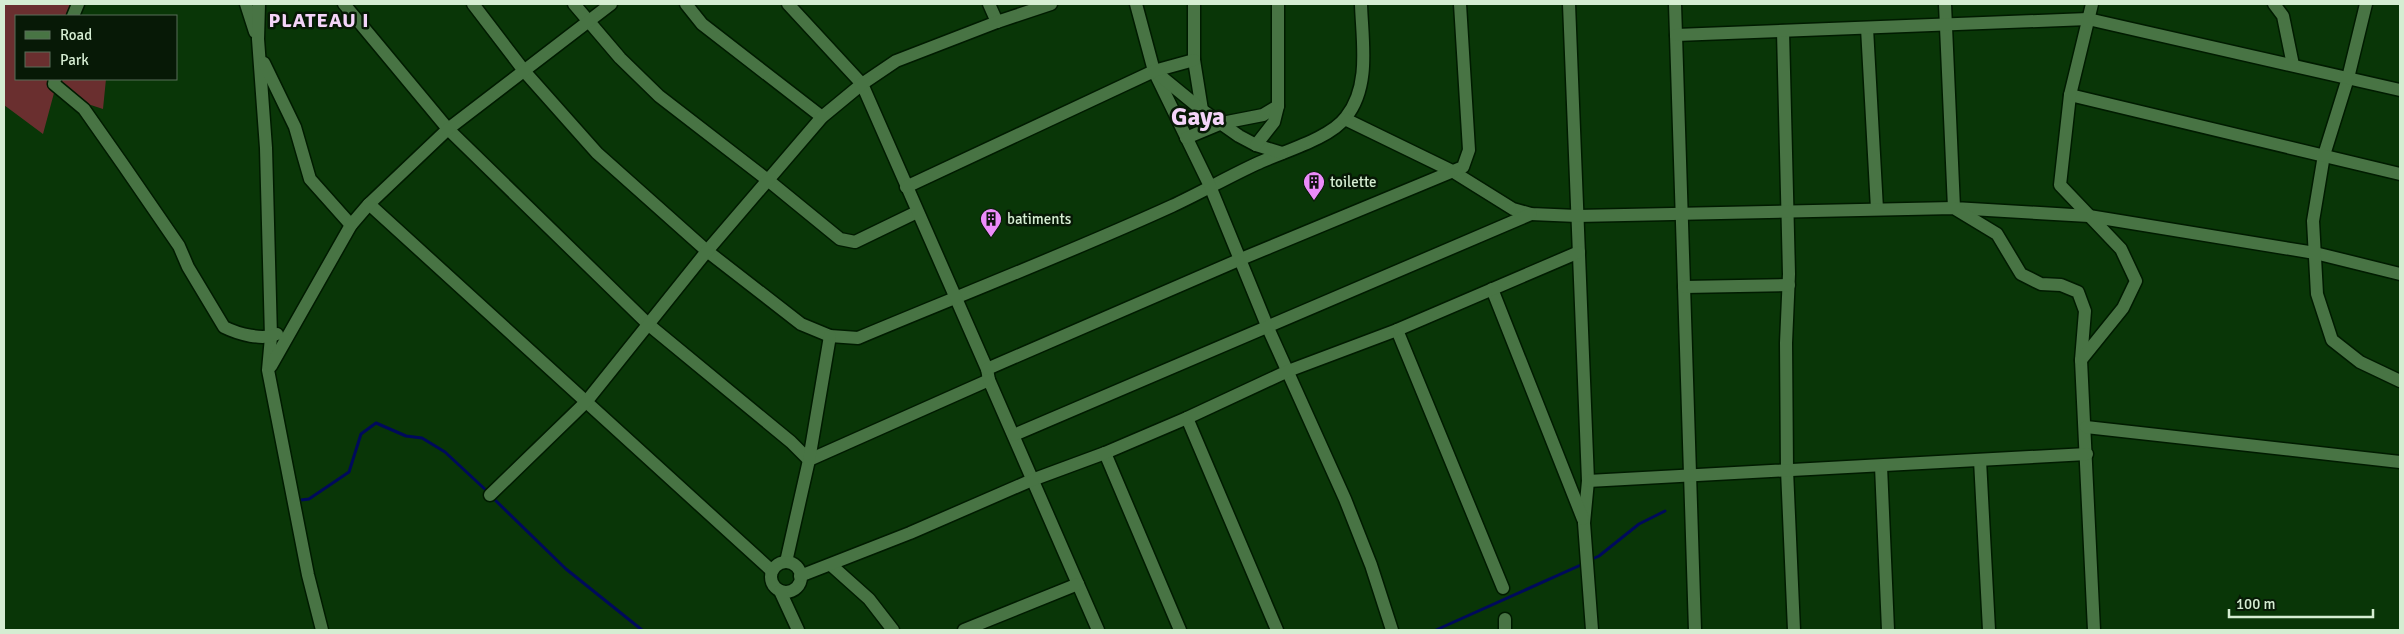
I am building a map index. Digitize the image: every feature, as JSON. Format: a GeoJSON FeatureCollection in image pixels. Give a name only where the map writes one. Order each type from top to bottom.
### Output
{"type":"FeatureCollection","features":[{"type":"Feature","properties":{"kind":"street"},"geometry":{"type":"LineString","coordinates":[[246,4],[258,39]]}},
{"type":"Feature","properties":{"kind":"street"},"geometry":{"type":"LineString","coordinates":[[259,4],[258,39],[266,148],[271,337],[268,370],[306,566],[322,630]]}},
{"type":"Feature","properties":{"kind":"street"},"geometry":{"type":"LineString","coordinates":[[344,4],[448,129],[649,325],[792,442],[809,460]]}},
{"type":"Feature","properties":{"kind":"street"},"geometry":{"type":"LineString","coordinates":[[474,4],[525,72],[597,153],[707,251],[801,324],[830,336],[858,338],[1173,205],[1210,186],[1315,139],[1345,119],[1354,107],[1363,77],[1361,4]]}},
{"type":"Feature","properties":{"kind":"street"},"geometry":{"type":"LineString","coordinates":[[574,4],[588,23],[620,58],[659,96],[840,239],[855,242],[917,212]]}},
{"type":"Feature","properties":{"kind":"street"},"geometry":{"type":"LineString","coordinates":[[268,370],[351,225],[369,204],[448,129],[525,72],[611,4]]}},
{"type":"Feature","properties":{"kind":"street"},"geometry":{"type":"LineString","coordinates":[[686,4],[702,24],[822,117]]}},
{"type":"Feature","properties":{"kind":"street"},"geometry":{"type":"LineString","coordinates":[[788,4],[862,84],[1098,630]]}},
{"type":"Feature","properties":{"kind":"street"},"geometry":{"type":"LineString","coordinates":[[989,4],[997,22]]}},
{"type":"Feature","properties":{"kind":"street"},"geometry":{"type":"LineString","coordinates":[[490,494],[586,402],[707,251],[822,117],[862,84],[896,61],[997,22],[1051,4]]}},
{"type":"Feature","properties":{"kind":"street"},"geometry":{"type":"LineString","coordinates":[[1136,4],[1154,71],[1210,186],[1268,328],[1345,499],[1371,565],[1392,630]]}},
{"type":"Feature","properties":{"kind":"street"},"geometry":{"type":"LineString","coordinates":[[1194,4],[1194,60],[1202,110]]}},
{"type":"Feature","properties":{"kind":"street"},"geometry":{"type":"LineString","coordinates":[[1256,145],[1274,122],[1278,106],[1278,4]]}},
{"type":"Feature","properties":{"kind":"street"},"geometry":{"type":"LineString","coordinates":[[809,460],[988,374],[1241,259],[1463,167],[1469,150],[1460,4]]}},
{"type":"Feature","properties":{"kind":"street"},"geometry":{"type":"LineString","coordinates":[[1568,4],[1588,481],[1584,523],[1592,630]]}},
{"type":"Feature","properties":{"kind":"street"},"geometry":{"type":"LineString","coordinates":[[1676,4],[1695,630]]}},
{"type":"Feature","properties":{"kind":"street"},"geometry":{"type":"LineString","coordinates":[[1946,4],[1954,208]]}},
{"type":"Feature","properties":{"kind":"street"},"geometry":{"type":"LineString","coordinates":[[2082,360],[2123,308],[2136,281],[2121,248],[2060,185],[2070,95],[2092,4]]}},
{"type":"Feature","properties":{"kind":"street"},"geometry":{"type":"LineString","coordinates":[[2274,4],[2283,16],[2293,65]]}},
{"type":"Feature","properties":{"kind":"street"},"geometry":{"type":"LineString","coordinates":[[2366,4],[2348,78],[2324,155],[2313,221],[2317,294],[2332,340],[2360,362],[2400,380]]}},
{"type":"Feature","properties":{"kind":"street"},"geometry":{"type":"LineString","coordinates":[[1676,35],[2088,19],[2400,90]]}},
{"type":"Feature","properties":{"kind":"street"},"geometry":{"type":"LineString","coordinates":[[1867,28],[1877,210]]}},
{"type":"Feature","properties":{"kind":"street"},"geometry":{"type":"LineString","coordinates":[[1783,31],[1789,285],[1786,343],[1787,470],[1794,630]]}},
{"type":"Feature","properties":{"kind":"street"},"geometry":{"type":"LineString","coordinates":[[260,56],[295,127],[310,180],[351,225]]}},
{"type":"Feature","properties":{"kind":"street"},"geometry":{"type":"LineString","coordinates":[[906,187],[1154,71],[1194,60]]}},
{"type":"Feature","properties":{"kind":"street"},"geometry":{"type":"LineString","coordinates":[[1154,71],[1222,124],[1256,145],[1282,153]]}},
{"type":"Feature","properties":{"kind":"street"},"geometry":{"type":"LineString","coordinates":[[55,80],[54,84],[84,109],[179,246],[188,267],[224,327],[235,332],[271,337],[293,326]]}},
{"type":"Feature","properties":{"kind":"street"},"geometry":{"type":"LineString","coordinates":[[2070,95],[2400,174]]}},
{"type":"Feature","properties":{"kind":"street"},"geometry":{"type":"LineString","coordinates":[[1186,138],[1222,124],[1263,116],[1278,106]]}},
{"type":"Feature","properties":{"kind":"street"},"geometry":{"type":"LineString","coordinates":[[1345,119],[1452,171],[1513,209],[1531,214],[1577,216],[1954,208],[2089,216],[2315,253],[2400,274]]}},
{"type":"Feature","properties":{"kind":"street"},"geometry":{"type":"LineString","coordinates":[[369,204],[772,571],[773,585],[780,591],[798,630]]}},
{"type":"Feature","properties":{"kind":"street"},"geometry":{"type":"LineString","coordinates":[[1954,208],[1997,234],[2020,274],[2042,284],[2061,285],[2078,292],[2085,311],[2082,360],[2094,630]]}},
{"type":"Feature","properties":{"kind":"street"},"geometry":{"type":"LineString","coordinates":[[1014,436],[1144,378],[1268,328],[1531,214]]}},
{"type":"Feature","properties":{"kind":"street"},"geometry":{"type":"LineString","coordinates":[[780,591],[794,589],[800,576],[832,565],[1032,480],[1105,453],[1187,418],[1288,371],[1397,330],[1579,252]]}},
{"type":"Feature","properties":{"kind":"street"},"geometry":{"type":"LineString","coordinates":[[1684,288],[1789,285]]}},
{"type":"Feature","properties":{"kind":"street"},"geometry":{"type":"LineString","coordinates":[[1492,289],[1584,523]]}},
{"type":"Feature","properties":{"kind":"street"},"geometry":{"type":"LineString","coordinates":[[1397,330],[1503,588]]}},
{"type":"Feature","properties":{"kind":"street"},"geometry":{"type":"LineString","coordinates":[[786,562],[809,460],[830,336]]}},
{"type":"Feature","properties":{"kind":"street"},"geometry":{"type":"LineString","coordinates":[[1187,418],[1277,630]]}},
{"type":"Feature","properties":{"kind":"street"},"geometry":{"type":"LineString","coordinates":[[2086,426],[2400,462]]}},
{"type":"Feature","properties":{"kind":"street"},"geometry":{"type":"LineString","coordinates":[[1105,453],[1180,630]]}},
{"type":"Feature","properties":{"kind":"street"},"geometry":{"type":"LineString","coordinates":[[1588,481],[2087,454]]}},
{"type":"Feature","properties":{"kind":"street"},"geometry":{"type":"LineString","coordinates":[[1980,460],[1989,630]]}},
{"type":"Feature","properties":{"kind":"street"},"geometry":{"type":"LineString","coordinates":[[1880,466],[1888,630]]}},
{"type":"Feature","properties":{"kind":"street"},"geometry":{"type":"LineString","coordinates":[[772,571],[778,564],[786,562],[794,565],[800,576]]}},
{"type":"Feature","properties":{"kind":"street"},"geometry":{"type":"LineString","coordinates":[[832,565],[869,599],[893,630]]}},
{"type":"Feature","properties":{"kind":"street"},"geometry":{"type":"LineString","coordinates":[[964,630],[980,627],[1078,584]]}},
{"type":"Feature","properties":{"kind":"green space"},"geometry":{"type":"Polygon","coordinates":[[[4,4],[79,4],[74,15],[15,15],[15,80],[106,80],[103,109],[54,93],[43,134],[4,105],[4,4]]]}},
{"type":"Feature","properties":{"kind":"waterway"},"geometry":{"type":"LineString","coordinates":[[301,500],[309,499],[349,472],[361,434],[376,423],[406,436],[422,438],[445,452],[489,493]]}},
{"type":"Feature","properties":{"kind":"waterway"},"geometry":{"type":"LineString","coordinates":[[493,498],[566,569],[642,630]]}},
{"type":"Feature","properties":{"kind":"waterway"},"geometry":{"type":"LineString","coordinates":[[1590,560],[1599,556],[1639,524],[1665,511]]}},
{"type":"Feature","properties":{"kind":"waterway"},"geometry":{"type":"LineString","coordinates":[[1436,630],[1583,564]]}},
{"type":"Feature","properties":{"kind":"place","name":"toilette"},"geometry":{"type":"Point","coordinates":[1314,201]}},
{"type":"Feature","properties":{"kind":"place","name":"batiments"},"geometry":{"type":"Point","coordinates":[991,238]}},
{"type":"Feature","properties":{"kind":"district","name":"PLATEAU I"},"geometry":{"type":"Point","coordinates":[319,20]}},
{"type":"Feature","properties":{"kind":"district","name":"Gaya"},"geometry":{"type":"Point","coordinates":[1198,116]}}]}
